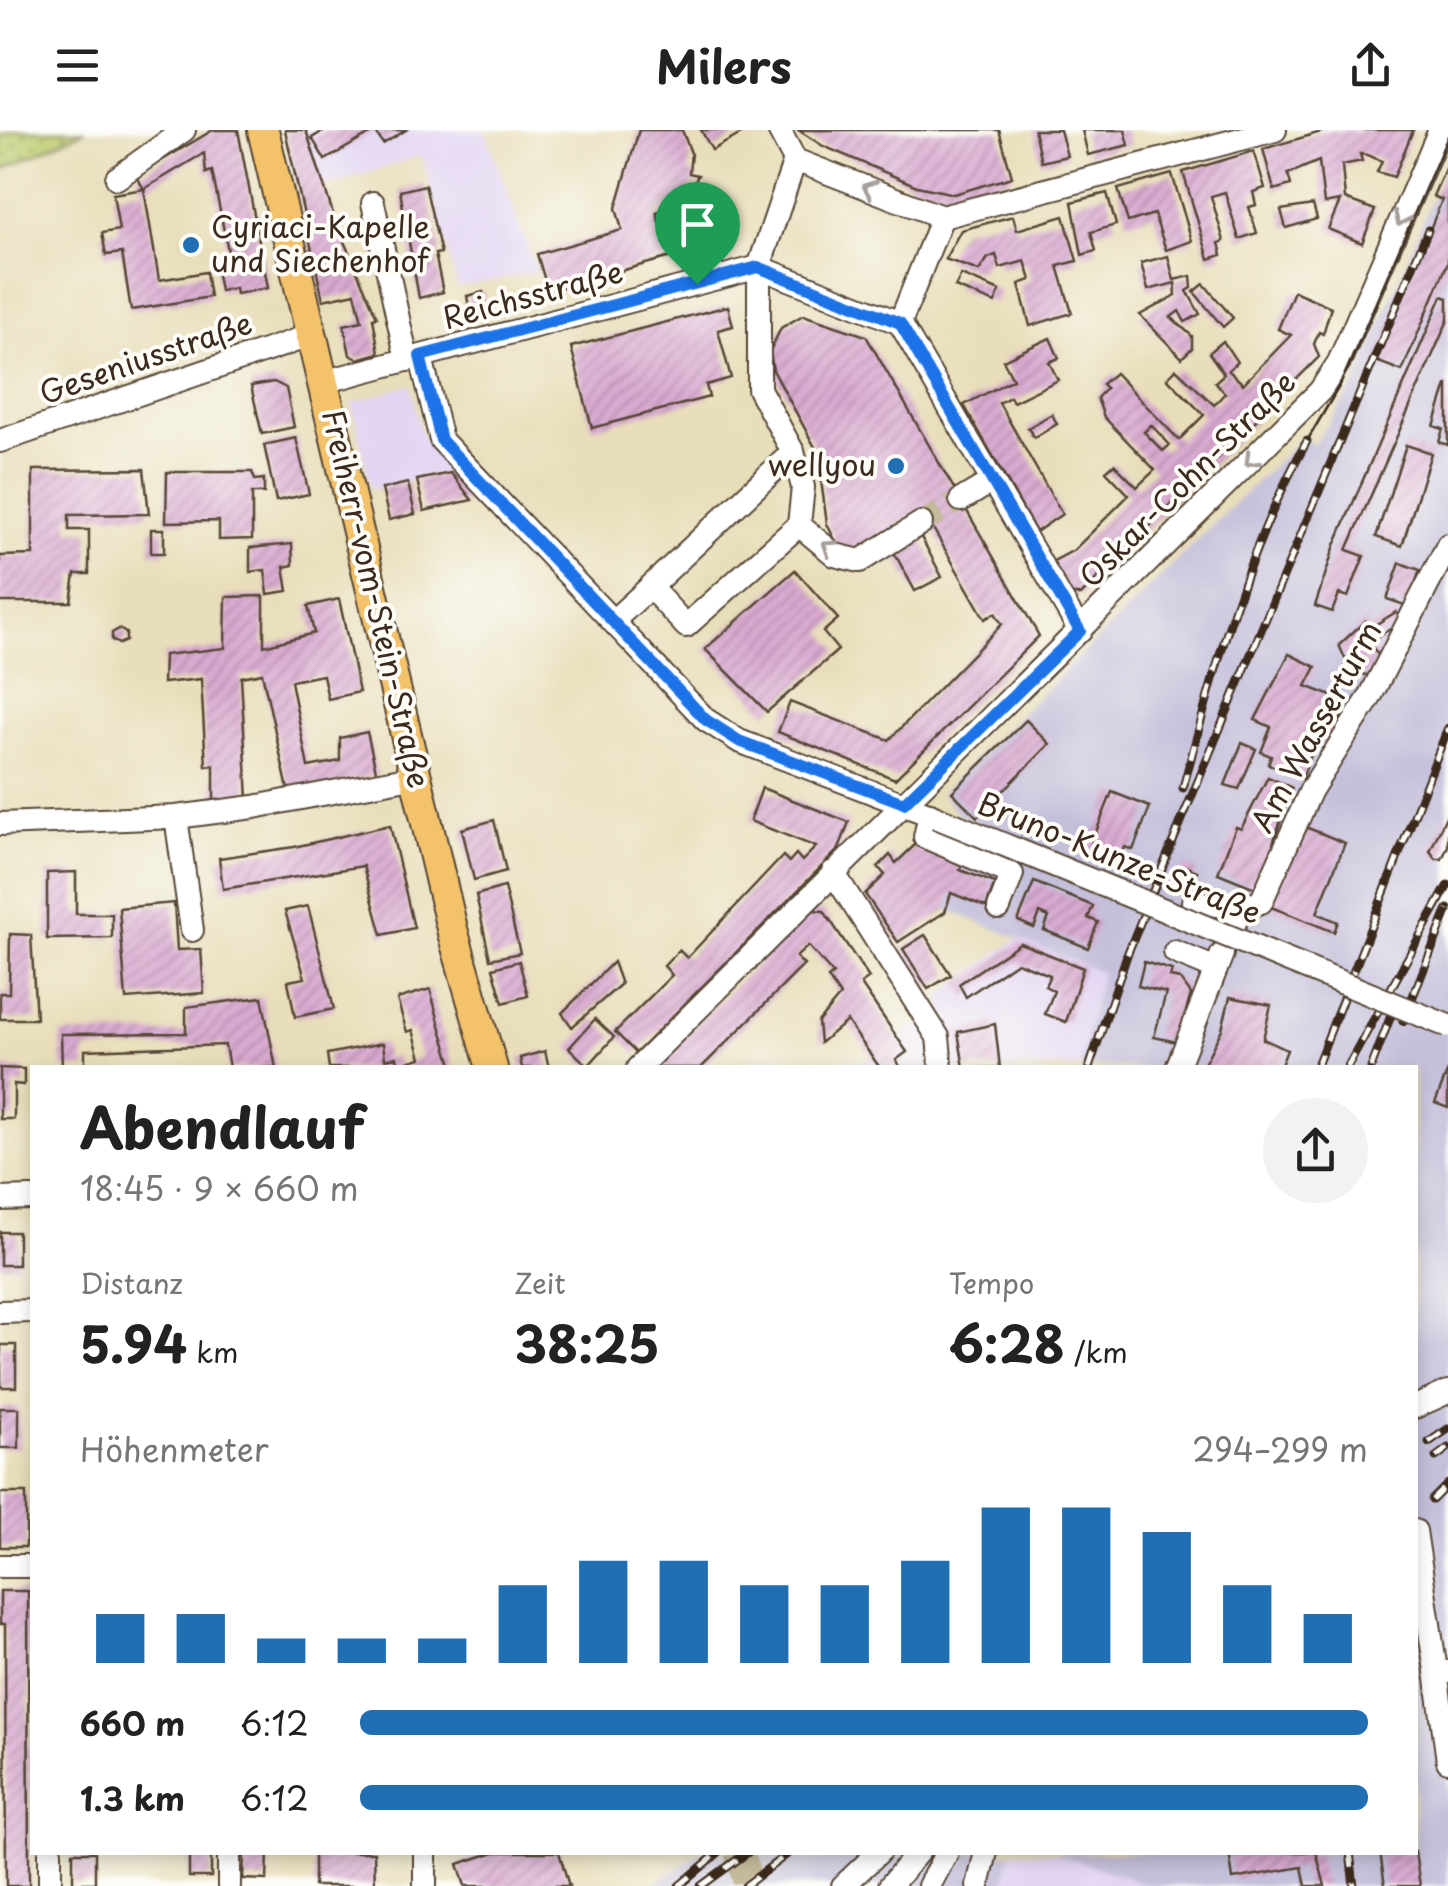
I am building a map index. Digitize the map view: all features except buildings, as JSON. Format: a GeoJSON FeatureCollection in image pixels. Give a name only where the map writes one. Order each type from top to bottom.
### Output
{"type":"FeatureCollection","features":[{"type":"Feature","properties":{"kind":"main road","name":"Freiherr-vom-Stein-Straße"},"geometry":{"type":"LineString","coordinates":[[268,138],[453,933],[491,1065]]}},
{"type":"Feature","properties":{"kind":"street"},"geometry":{"type":"LineString","coordinates":[[117,178],[184,130]]}},
{"type":"Feature","properties":{"kind":"street"},"geometry":{"type":"LineString","coordinates":[[779,130],[795,160],[942,216],[1275,130]]}},
{"type":"Feature","properties":{"kind":"street","name":"Oskar-Cohn-Straße"},"geometry":{"type":"LineString","coordinates":[[641,1065],[1330,378],[1440,130]]}},
{"type":"Feature","properties":{"kind":"street"},"geometry":{"type":"LineString","coordinates":[[650,587],[686,626],[799,525],[804,487],[793,452],[759,390],[758,267],[795,160]]}},
{"type":"Feature","properties":{"kind":"street","name":"Bruno-Kunze-Straße"},"geometry":{"type":"LineString","coordinates":[[373,203],[414,358],[441,440],[706,720],[739,741],[904,803],[1448,1026]]}},
{"type":"Feature","properties":{"kind":"street"},"geometry":{"type":"LineString","coordinates":[[900,323],[942,216]]}},
{"type":"Feature","properties":{"kind":"street"},"geometry":{"type":"LineString","coordinates":[[758,267],[900,323],[1080,631]]}},
{"type":"Feature","properties":{"kind":"street","name":"Reichsstraße"},"geometry":{"type":"LineString","coordinates":[[323,382],[758,267]]}},
{"type":"Feature","properties":{"kind":"street","name":"Geseniusstraße"},"geometry":{"type":"LineString","coordinates":[[0,441],[312,335]]}},
{"type":"Feature","properties":{"kind":"street"},"geometry":{"type":"LineString","coordinates":[[613,621],[793,452]]}},
{"type":"Feature","properties":{"kind":"street"},"geometry":{"type":"LineString","coordinates":[[961,500],[991,482]]}},
{"type":"Feature","properties":{"kind":"street"},"geometry":{"type":"LineString","coordinates":[[799,525],[834,555],[860,561],[921,522]]}},
{"type":"Feature","properties":{"kind":"street","name":"Am Wasserturm"},"geometry":{"type":"LineString","coordinates":[[1192,902],[1237,918],[1260,902],[1310,790],[1370,697],[1448,545]]}},
{"type":"Feature","properties":{"kind":"street"},"geometry":{"type":"LineString","coordinates":[[0,824],[176,817],[254,807],[417,776]]}},
{"type":"Feature","properties":{"kind":"street"},"geometry":{"type":"LineString","coordinates":[[933,815],[925,837],[1012,874],[998,908]]}},
{"type":"Feature","properties":{"kind":"street"},"geometry":{"type":"LineString","coordinates":[[176,817],[192,930]]}},
{"type":"Feature","properties":{"kind":"street"},"geometry":{"type":"LineString","coordinates":[[833,872],[938,1036],[940,1065]]}},
{"type":"Feature","properties":{"kind":"street"},"geometry":{"type":"LineString","coordinates":[[1174,952],[1219,962],[1178,1065]]}},
{"type":"Feature","properties":{"kind":"street"},"geometry":{"type":"LineString","coordinates":[[0,1199],[30,1198]]}},
{"type":"Feature","properties":{"kind":"street"},"geometry":{"type":"LineString","coordinates":[[0,1312],[30,1311]]}},
{"type":"Feature","properties":{"kind":"street"},"geometry":{"type":"LineString","coordinates":[[1418,1406],[1448,1392]]}},
{"type":"Feature","properties":{"kind":"street"},"geometry":{"type":"LineString","coordinates":[[1418,1547],[1442,1671],[1448,1760]]}},
{"type":"Feature","properties":{"kind":"street"},"geometry":{"type":"LineString","coordinates":[[0,1566],[30,1566]]}},
{"type":"Feature","properties":{"kind":"street"},"geometry":{"type":"LineString","coordinates":[[50,1855],[50,1886]]}},
{"type":"Feature","properties":{"kind":"street"},"geometry":{"type":"LineString","coordinates":[[228,1886],[229,1855]]}},
{"type":"Feature","properties":{"kind":"street"},"geometry":{"type":"LineString","coordinates":[[424,1855],[425,1886]]}},
{"type":"Feature","properties":{"kind":"street"},"geometry":{"type":"LineString","coordinates":[[843,1886],[876,1855]]}},
{"type":"Feature","properties":{"kind":"street"},"geometry":{"type":"LineString","coordinates":[[890,1886],[916,1855]]}},
{"type":"Feature","properties":{"kind":"street"},"geometry":{"type":"LineString","coordinates":[[929,1886],[944,1855]]}},
{"type":"Feature","properties":{"kind":"street"},"geometry":{"type":"LineString","coordinates":[[978,1886],[985,1855]]}},
{"type":"Feature","properties":{"kind":"shaded area"},"geometry":{"type":"Polygon","coordinates":[[[306,130],[485,130],[537,272],[458,288],[422,155],[325,187],[306,130]]]}},
{"type":"Feature","properties":{"kind":"shaded area"},"geometry":{"type":"Polygon","coordinates":[[[1448,160],[1448,1886],[1152,1886],[1061,1855],[1418,1855],[1418,1065],[1080,1065],[1101,972],[946,909],[977,822],[958,815],[941,793],[1302,437],[1313,445],[1357,382],[1448,160]]]}},
{"type":"Feature","properties":{"kind":"shaded area"},"geometry":{"type":"Polygon","coordinates":[[[411,385],[421,434],[451,471],[371,490],[352,403],[411,385]]]}},
{"type":"Feature","properties":{"kind":"shaded area"},"geometry":{"type":"Polygon","coordinates":[[[1019,938],[1101,972],[1080,1065],[861,1065],[943,1006],[939,996],[1019,938]]]}},
{"type":"Feature","properties":{"kind":"shaded area"},"geometry":{"type":"Polygon","coordinates":[[[697,1855],[1011,1855],[1004,1886],[653,1886],[697,1855]]]}},
{"type":"Feature","properties":{"kind":"shaded area"},"geometry":{"type":"Polygon","coordinates":[[[1010,1855],[1061,1855],[1152,1886],[1004,1886],[1010,1855]]]}},
{"type":"Feature","properties":{"kind":"green space"},"geometry":{"type":"Polygon","coordinates":[[[15,130],[85,130],[0,171],[0,137],[15,130]]]}},
{"type":"Feature","properties":{"kind":"tunnel"},"geometry":{"type":"LineString","coordinates":[[921,523],[961,500]]}},
{"type":"Feature","properties":{"kind":"tunnel"},"geometry":{"type":"LineString","coordinates":[[740,1855],[749,1886]]}},
{"type":"Feature","properties":{"kind":"tram line"},"geometry":{"type":"LineString","coordinates":[[1307,441],[1341,383],[1448,136]]}},
{"type":"Feature","properties":{"kind":"railway"},"geometry":{"type":"LineString","coordinates":[[1090,1065],[1127,955],[1428,230]]}},
{"type":"Feature","properties":{"kind":"railway"},"geometry":{"type":"LineString","coordinates":[[1183,788],[1249,567],[1307,441]]}},
{"type":"Feature","properties":{"kind":"railway"},"geometry":{"type":"LineString","coordinates":[[1317,1065],[1448,728]]}},
{"type":"Feature","properties":{"kind":"railway"},"geometry":{"type":"LineString","coordinates":[[1349,1065],[1448,885]]}},
{"type":"Feature","properties":{"kind":"railway"},"geometry":{"type":"LineString","coordinates":[[1403,1021],[1448,909]]}},
{"type":"Feature","properties":{"kind":"railway"},"geometry":{"type":"LineString","coordinates":[[1372,1065],[1398,997]]}},
{"type":"Feature","properties":{"kind":"railway"},"geometry":{"type":"LineString","coordinates":[[1429,1442],[1448,1429]]}},
{"type":"Feature","properties":{"kind":"railway"},"geometry":{"type":"LineString","coordinates":[[1436,1457],[1448,1448]]}},
{"type":"Feature","properties":{"kind":"railway"},"geometry":{"type":"LineString","coordinates":[[1432,1500],[1448,1484]]}},
{"type":"Feature","properties":{"kind":"railway"},"geometry":{"type":"LineString","coordinates":[[679,1886],[715,1855]]}},
{"type":"Feature","properties":{"kind":"railway"},"geometry":{"type":"LineString","coordinates":[[701,1886],[744,1855]]}},
{"type":"Feature","properties":{"kind":"railway"},"geometry":{"type":"LineString","coordinates":[[745,1886],[786,1855]]}},
{"type":"Feature","properties":{"kind":"railway"},"geometry":{"type":"LineString","coordinates":[[1350,1855],[1354,1886]]}},
{"type":"Feature","properties":{"kind":"place","name":"Cyriaci-Kapelle und Siechenhof"},"geometry":{"type":"Point","coordinates":[191,245]}},
{"type":"Feature","properties":{"kind":"place","name":"wellyou"},"geometry":{"type":"Point","coordinates":[896,466]}},
{"type":"Feature","properties":{"kind":"route"},"geometry":{"type":"LineString","coordinates":[[758,267],[900,323],[1080,631],[904,803],[739,741],[706,720],[441,440],[420,356],[697,284],[758,267]]}}]}
